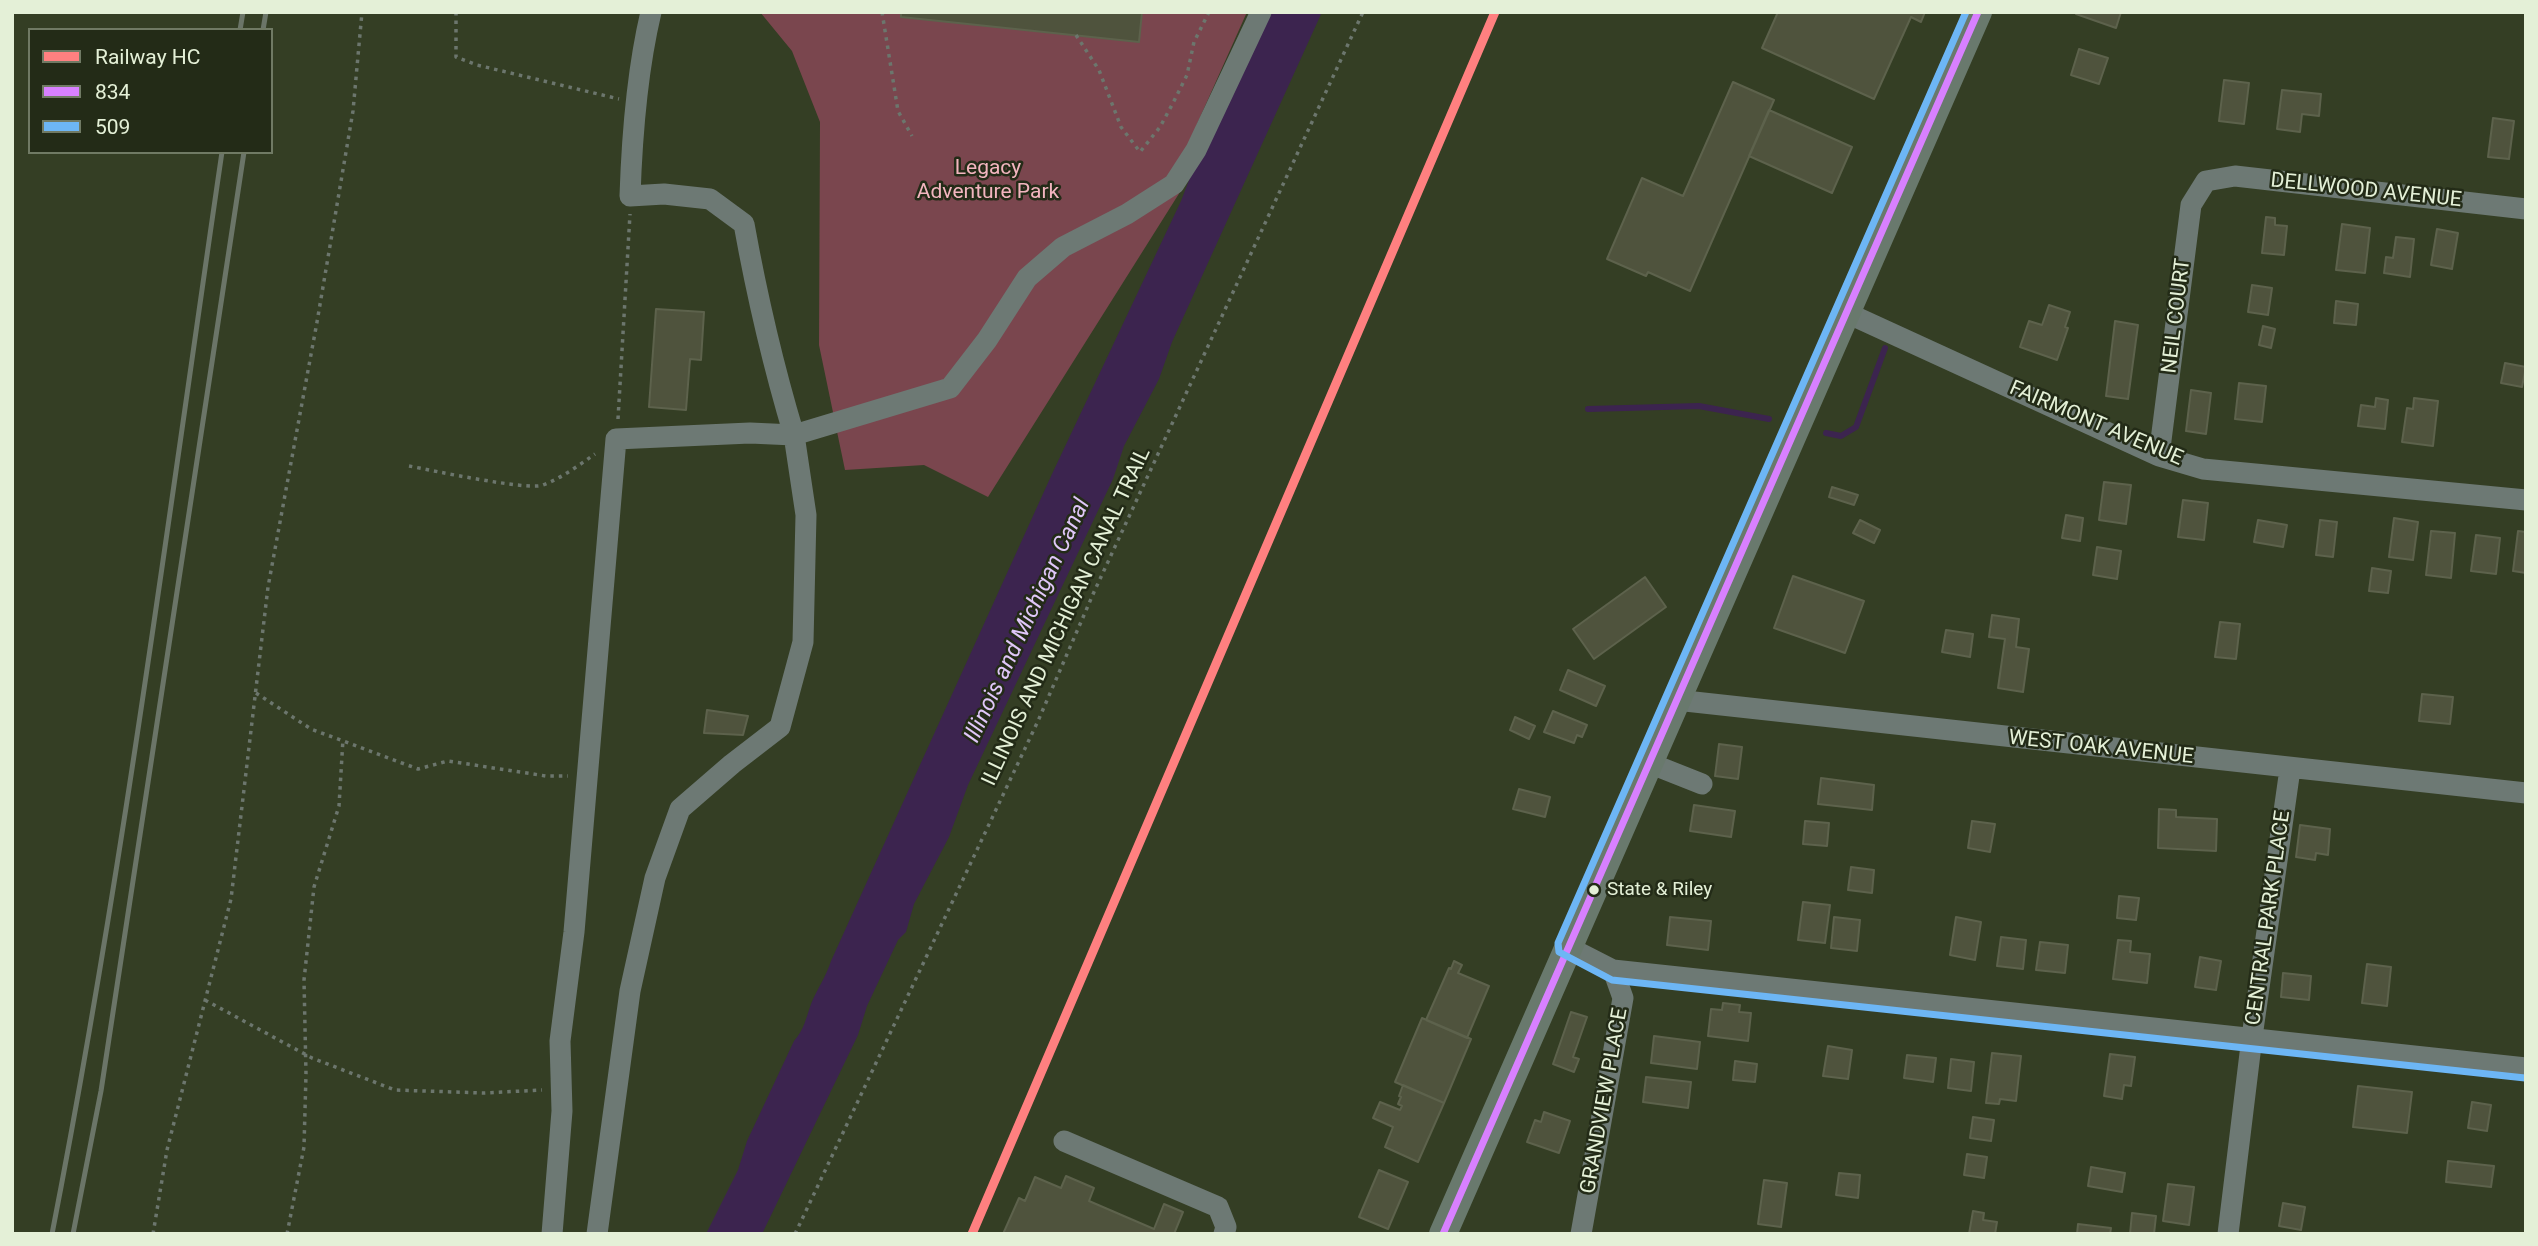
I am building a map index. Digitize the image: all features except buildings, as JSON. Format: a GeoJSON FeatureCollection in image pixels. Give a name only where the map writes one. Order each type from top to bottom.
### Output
{"type":"FeatureCollection","features":[{"type":"Feature","properties":{"kind":"main road"},"geometry":{"type":"LineString","coordinates":[[1443,1234],[1978,12]]}},
{"type":"Feature","properties":{"kind":"street"},"geometry":{"type":"LineString","coordinates":[[597,1234],[630,990],[655,878],[680,809],[780,727],[803,642],[806,515],[794,435],[773,365],[744,224],[710,199],[664,194],[630,196],[645,40],[651,12]]}},
{"type":"Feature","properties":{"kind":"street"},"geometry":{"type":"LineString","coordinates":[[552,1234],[562,1111],[559,1041],[574,932],[616,439],[750,433],[794,435],[950,388],[987,340],[1027,278],[1063,247],[1127,214],[1174,184],[1196,150],[1261,12]]}},
{"type":"Feature","properties":{"kind":"street","name":"DELLWOOD AVENUE"},"geometry":{"type":"LineString","coordinates":[[2206,181],[2235,176],[2526,209]]}},
{"type":"Feature","properties":{"kind":"street","name":"NEIL COURT"},"geometry":{"type":"LineString","coordinates":[[2160,456],[2191,205],[2206,181]]}},
{"type":"Feature","properties":{"kind":"street","name":"FAIRMONT AVENUE"},"geometry":{"type":"LineString","coordinates":[[1847,313],[2160,456],[2203,469],[2526,500]]}},
{"type":"Feature","properties":{"kind":"street","name":"WEST OAK AVENUE"},"geometry":{"type":"LineString","coordinates":[[1676,701],[2526,793]]}},
{"type":"Feature","properties":{"kind":"street"},"geometry":{"type":"LineString","coordinates":[[1649,763],[1702,784]]}},
{"type":"Feature","properties":{"kind":"street","name":"CENTRAL PARK PLACE"},"geometry":{"type":"LineString","coordinates":[[2228,1234],[2252,1037],[2290,769]]}},
{"type":"Feature","properties":{"kind":"street"},"geometry":{"type":"LineString","coordinates":[[1568,947],[1612,970],[2526,1068]]}},
{"type":"Feature","properties":{"kind":"street","name":"GRANDVIEW PLACE"},"geometry":{"type":"LineString","coordinates":[[1581,1234],[1623,998],[1612,970]]}},
{"type":"Feature","properties":{"kind":"street"},"geometry":{"type":"LineString","coordinates":[[1064,1141],[1218,1207],[1226,1227],[1224,1234]]}},
{"type":"Feature","properties":{"kind":"path"},"geometry":{"type":"LineString","coordinates":[[153,1234],[167,1150],[231,899],[268,587],[353,111],[362,12]]}},
{"type":"Feature","properties":{"kind":"path"},"geometry":{"type":"LineString","coordinates":[[456,12],[456,57],[477,65],[638,103]]}},
{"type":"Feature","properties":{"kind":"path"},"geometry":{"type":"LineString","coordinates":[[882,12],[898,111],[912,136]]}},
{"type":"Feature","properties":{"kind":"path"},"geometry":{"type":"LineString","coordinates":[[1076,35],[1099,70],[1121,127],[1140,152],[1160,127],[1187,75],[1194,42],[1209,12]]}},
{"type":"Feature","properties":{"kind":"path","name":"ILLINOIS AND MICHIGAN CANAL TRAIL"},"geometry":{"type":"LineString","coordinates":[[795,1234],[1038,721],[1094,592],[1363,12]]}},
{"type":"Feature","properties":{"kind":"path"},"geometry":{"type":"LineString","coordinates":[[408,466],[464,477],[541,487],[573,470],[616,439],[630,196]]}},
{"type":"Feature","properties":{"kind":"path"},"geometry":{"type":"LineString","coordinates":[[256,692],[312,729],[418,769],[448,761],[546,776],[587,777]]}},
{"type":"Feature","properties":{"kind":"path"},"geometry":{"type":"LineString","coordinates":[[287,1234],[304,1147],[304,980],[314,887],[339,806],[343,739]]}},
{"type":"Feature","properties":{"kind":"path"},"geometry":{"type":"LineString","coordinates":[[205,1000],[306,1054],[395,1090],[484,1093],[561,1089]]}},
{"type":"Feature","properties":{"kind":"green space","name":"Legacy Adventure Park"},"geometry":{"type":"Polygon","coordinates":[[[760,12],[1247,12],[1197,124],[1180,192],[988,497],[924,465],[845,470],[819,345],[820,122],[792,51],[760,12]]]}},
{"type":"Feature","properties":{"kind":"water","name":"Illinois and Michigan Canal"},"geometry":{"type":"Polygon","coordinates":[[[1266,12],[1322,12],[1172,342],[1159,379],[1124,446],[1113,479],[968,785],[949,837],[914,904],[906,932],[898,940],[867,1006],[858,1035],[762,1234],[706,1234],[738,1170],[747,1141],[802,1028],[1052,474],[1181,201],[1199,154],[1266,12]]]}},
{"type":"Feature","properties":{"kind":"waterway"},"geometry":{"type":"LineString","coordinates":[[1826,433],[1841,436],[1856,427],[1885,348]]}},
{"type":"Feature","properties":{"kind":"waterway"},"geometry":{"type":"LineString","coordinates":[[1588,409],[1699,406],[1769,419]]}},
{"type":"Feature","properties":{"kind":"railway"},"geometry":{"type":"LineString","coordinates":[[240,28],[243,12]]}},
{"type":"Feature","properties":{"kind":"railway"},"geometry":{"type":"LineString","coordinates":[[263,28],[266,12]]}},
{"type":"Feature","properties":{"kind":"railway"},"geometry":{"type":"LineString","coordinates":[[52,1234],[123,830],[222,154]]}},
{"type":"Feature","properties":{"kind":"railway"},"geometry":{"type":"LineString","coordinates":[[73,1234],[101,1091],[244,154]]}},
{"type":"Feature","properties":{"kind":"rail line","name":"HC"},"geometry":{"type":"LineString","coordinates":[[972,1234],[1495,12]]}},
{"type":"Feature","properties":{"kind":"transit line","name":"509"},"geometry":{"type":"LineString","coordinates":[[1966,12],[1558,943],[1559,952],[1612,980],[2525,1078]]}},
{"type":"Feature","properties":{"kind":"transit line","name":"834"},"geometry":{"type":"LineString","coordinates":[[1443,1234],[1978,12]]}},
{"type":"Feature","properties":{"kind":"place","name":"State & Riley"},"geometry":{"type":"Point","coordinates":[1594,890]}}]}
